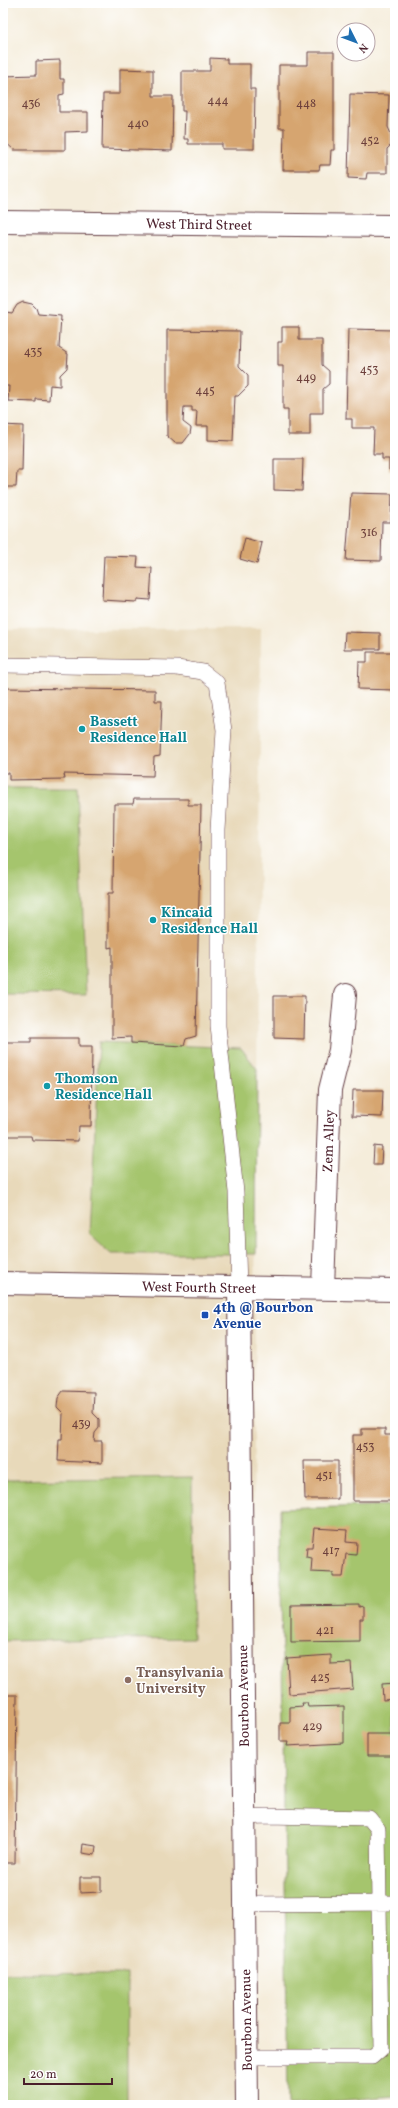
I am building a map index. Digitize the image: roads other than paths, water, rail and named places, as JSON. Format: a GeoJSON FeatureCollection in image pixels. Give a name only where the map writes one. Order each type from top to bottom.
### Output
{"type":"FeatureCollection","features":[{"type":"Feature","properties":{"kind":"street","name":"West Third Street"},"geometry":{"type":"LineString","coordinates":[[3,222],[395,226]]}},
{"type":"Feature","properties":{"kind":"street","name":"Zem Alley"},"geometry":{"type":"LineString","coordinates":[[323,1288],[330,1090],[340,1050],[345,995]]}},
{"type":"Feature","properties":{"kind":"street","name":"West Fourth Street"},"geometry":{"type":"LineString","coordinates":[[3,1283],[395,1290]]}},
{"type":"Feature","properties":{"kind":"street","name":"Bourbon Avenue"},"geometry":{"type":"LineString","coordinates":[[238,1287],[247,2105]]}},
{"type":"Feature","properties":{"kind":"lane"},"geometry":{"type":"LineString","coordinates":[[3,665],[177,668],[203,672],[217,683],[224,730],[218,830],[218,1026],[236,1192],[238,1287]]}},
{"type":"Feature","properties":{"kind":"lane"},"geometry":{"type":"LineString","coordinates":[[244,1817],[369,1818],[378,1829],[381,2050],[372,2057],[246,2057]]}},
{"type":"Feature","properties":{"kind":"lane"},"geometry":{"type":"LineString","coordinates":[[245,1904],[395,1904]]}},
{"type":"Feature","properties":{"kind":"place","name":"Bassett Residence Hall"},"geometry":{"type":"Point","coordinates":[82,729]}},
{"type":"Feature","properties":{"kind":"place","name":"Kincaid Residence Hall"},"geometry":{"type":"Point","coordinates":[153,920]}},
{"type":"Feature","properties":{"kind":"place","name":"Thomson Residence Hall"},"geometry":{"type":"Point","coordinates":[47,1086]}},
{"type":"Feature","properties":{"kind":"place","name":"4th @ Bourbon Avenue"},"geometry":{"type":"Point","coordinates":[205,1315]}},
{"type":"Feature","properties":{"kind":"place","name":"Transylvania University"},"geometry":{"type":"Point","coordinates":[128,1680]}}]}
